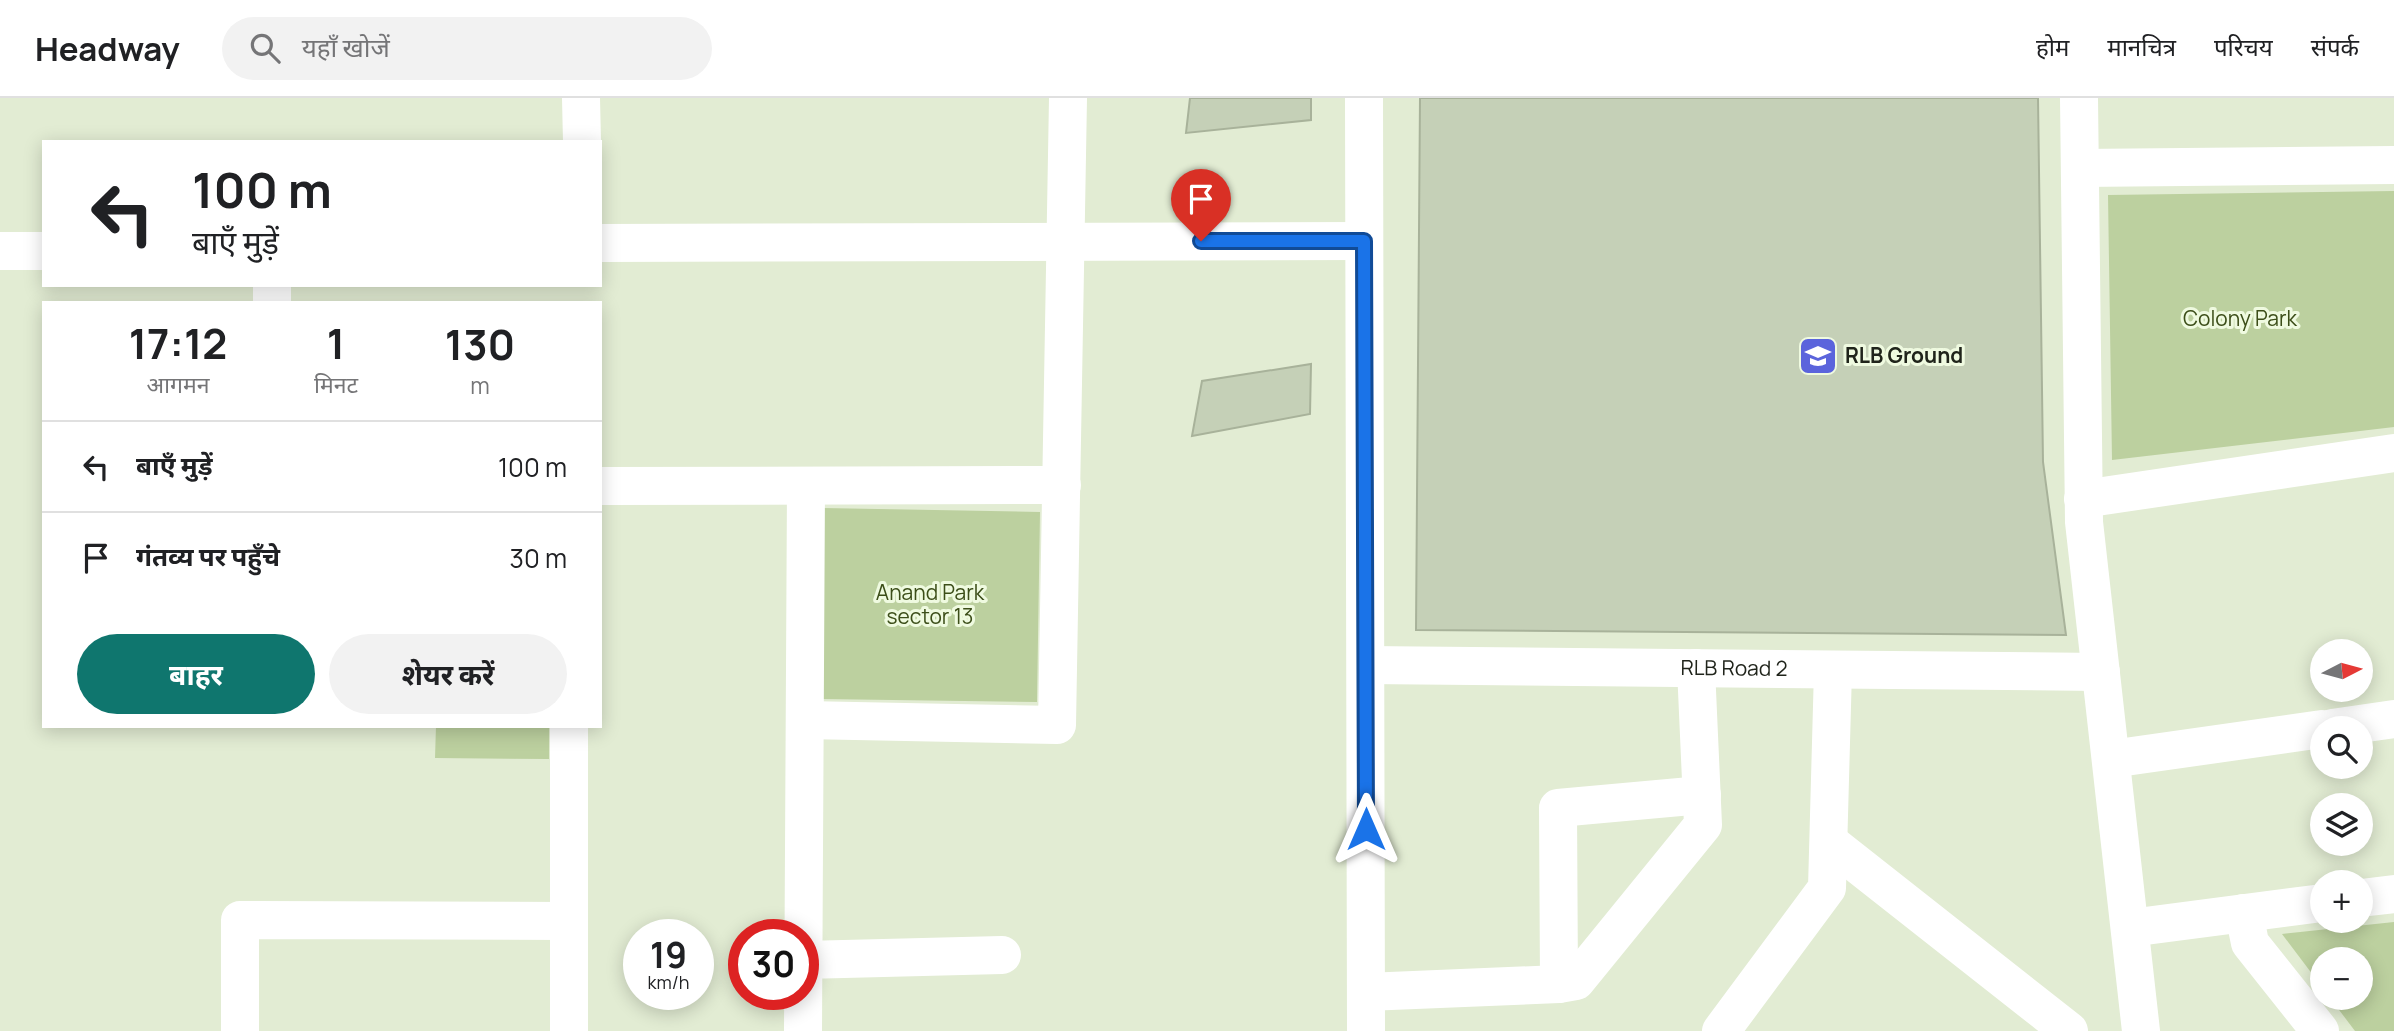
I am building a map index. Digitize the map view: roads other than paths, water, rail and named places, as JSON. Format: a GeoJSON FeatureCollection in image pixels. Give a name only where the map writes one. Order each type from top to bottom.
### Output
{"type":"FeatureCollection","features":[{"type":"Feature","properties":{"kind":"street"},"geometry":{"type":"LineString","coordinates":[[582,98],[582,140]]}},
{"type":"Feature","properties":{"kind":"street"},"geometry":{"type":"LineString","coordinates":[[804,720],[1057,725],[1068,98]]}},
{"type":"Feature","properties":{"kind":"street"},"geometry":{"type":"LineString","coordinates":[[1364,98],[1366,1031]]}},
{"type":"Feature","properties":{"kind":"street"},"geometry":{"type":"LineString","coordinates":[[2079,98],[2083,499],[2141,1031]]}},
{"type":"Feature","properties":{"kind":"street"},"geometry":{"type":"LineString","coordinates":[[2080,168],[2394,165]]}},
{"type":"Feature","properties":{"kind":"street"},"geometry":{"type":"LineString","coordinates":[[602,243],[1364,241]]}},
{"type":"Feature","properties":{"kind":"street"},"geometry":{"type":"LineString","coordinates":[[0,251],[42,251]]}},
{"type":"Feature","properties":{"kind":"street"},"geometry":{"type":"LineString","coordinates":[[2083,499],[2394,453]]}},
{"type":"Feature","properties":{"kind":"street"},"geometry":{"type":"LineString","coordinates":[[602,486],[1062,485]]}},
{"type":"Feature","properties":{"kind":"street"},"geometry":{"type":"LineString","coordinates":[[804,919],[806,486]]}},
{"type":"Feature","properties":{"kind":"street","name":"RLB Road 2"},"geometry":{"type":"LineString","coordinates":[[1366,665],[2101,672]]}},
{"type":"Feature","properties":{"kind":"street"},"geometry":{"type":"LineString","coordinates":[[1366,992],[1559,984],[1576,981],[1703,825],[1696,668]]}},
{"type":"Feature","properties":{"kind":"street"},"geometry":{"type":"LineString","coordinates":[[1721,1031],[1827,888],[1833,670]]}},
{"type":"Feature","properties":{"kind":"street"},"geometry":{"type":"LineString","coordinates":[[2373,722],[2394,719]]}},
{"type":"Feature","properties":{"kind":"street"},"geometry":{"type":"LineString","coordinates":[[569,728],[569,1031]]}},
{"type":"Feature","properties":{"kind":"street"},"geometry":{"type":"LineString","coordinates":[[2111,759],[2310,731]]}},
{"type":"Feature","properties":{"kind":"street"},"geometry":{"type":"LineString","coordinates":[[1559,984],[1558,808],[1702,795]]}},
{"type":"Feature","properties":{"kind":"street"},"geometry":{"type":"LineString","coordinates":[[1829,842],[2069,1031]]}},
{"type":"Feature","properties":{"kind":"street"},"geometry":{"type":"LineString","coordinates":[[2373,897],[2394,894]]}},
{"type":"Feature","properties":{"kind":"street"},"geometry":{"type":"LineString","coordinates":[[2130,928],[2310,905]]}},
{"type":"Feature","properties":{"kind":"street"},"geometry":{"type":"LineString","coordinates":[[2245,913],[2250,943],[2320,1031]]}},
{"type":"Feature","properties":{"kind":"street"},"geometry":{"type":"LineString","coordinates":[[240,1031],[240,920],[569,921]]}},
{"type":"Feature","properties":{"kind":"street"},"geometry":{"type":"LineString","coordinates":[[819,960],[1002,955]]}},
{"type":"Feature","properties":{"kind":"street"},"geometry":{"type":"LineString","coordinates":[[803,1010],[803,1031]]}},
{"type":"Feature","properties":{"kind":"place","name":"RLB Ground"},"geometry":{"type":"Point","coordinates":[1818,356]}},
{"type":"Feature","properties":{"kind":"park label","name":"Colony Park"},"geometry":{"type":"Point","coordinates":[2240,319]}},
{"type":"Feature","properties":{"kind":"park label","name":"Anand Park sector 13"},"geometry":{"type":"Point","coordinates":[930,605]}}]}
